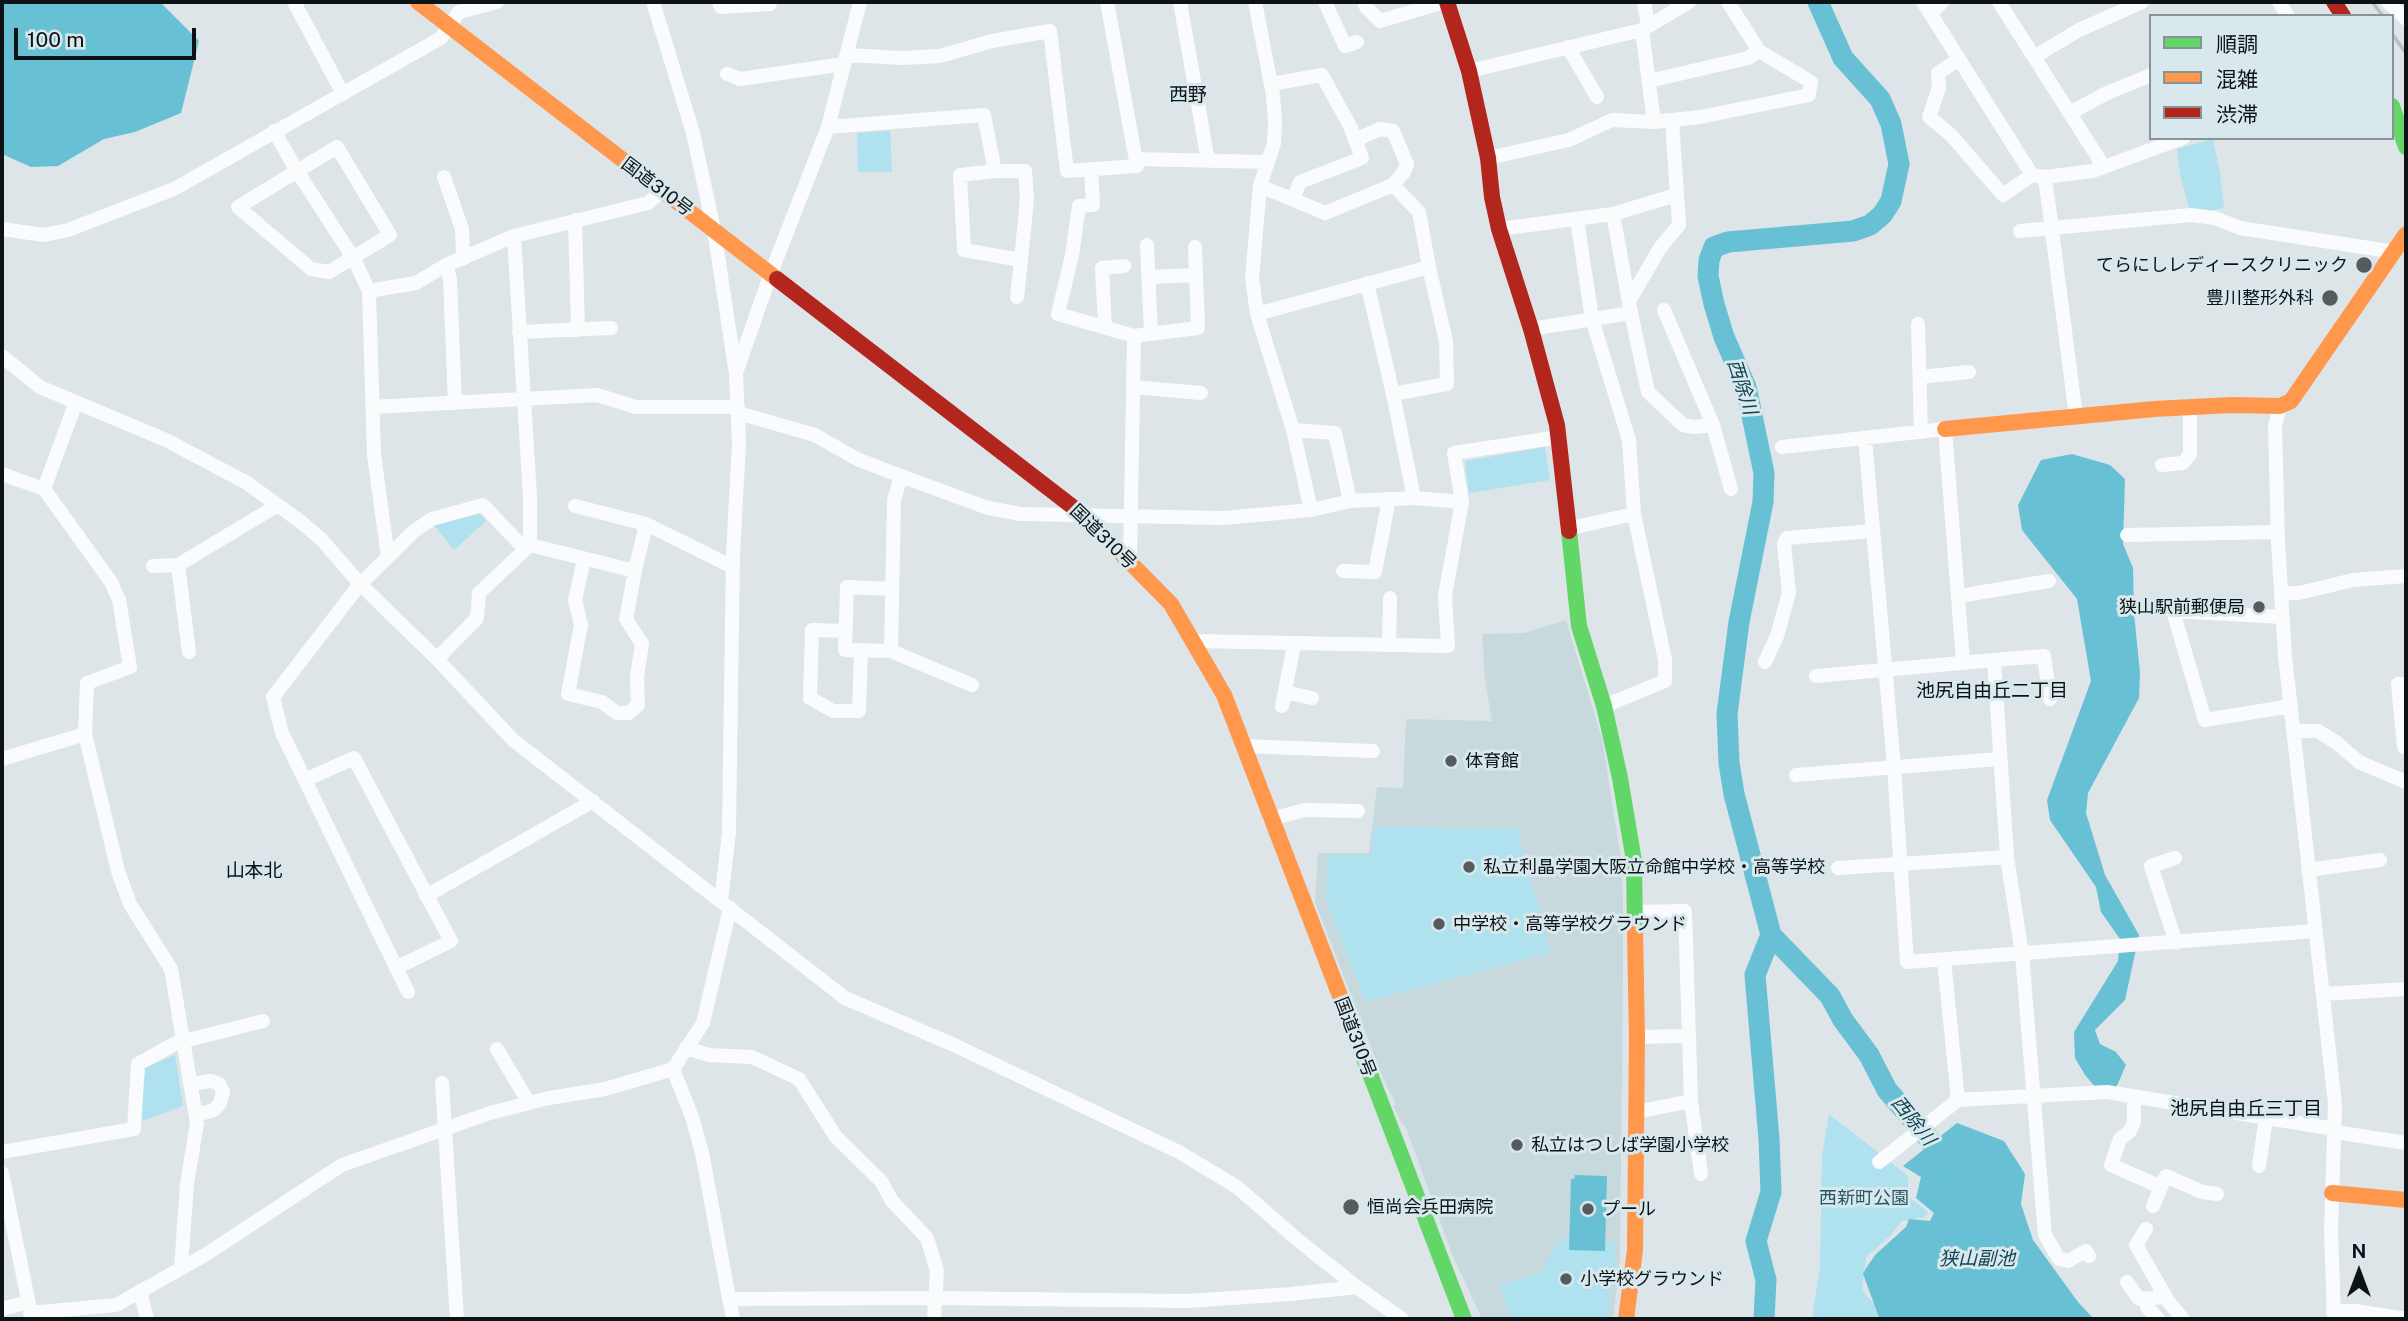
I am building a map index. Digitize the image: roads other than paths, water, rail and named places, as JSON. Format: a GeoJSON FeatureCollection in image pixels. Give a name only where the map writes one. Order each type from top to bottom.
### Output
{"type":"FeatureCollection","features":[{"type":"Feature","properties":{"kind":"main road","name":"国道310号"},"geometry":{"type":"LineString","coordinates":[[418,2],[1082,514],[1171,604],[1224,695],[1464,1319]]}},
{"type":"Feature","properties":{"kind":"main road"},"geometry":{"type":"LineString","coordinates":[[1445,2],[1469,71],[1488,158],[1499,229],[1531,329],[1559,437],[1579,626],[1604,706],[1634,860],[1635,1250],[1626,1319]]}},
{"type":"Feature","properties":{"kind":"main road"},"geometry":{"type":"LineString","coordinates":[[2394,112],[2406,147]]}},
{"type":"Feature","properties":{"kind":"main road"},"geometry":{"type":"LineString","coordinates":[[1945,429],[2076,415],[2190,407],[2280,407],[2291,401],[2406,234]]}},
{"type":"Feature","properties":{"kind":"main road"},"geometry":{"type":"LineString","coordinates":[[2332,1194],[2406,1200]]}},
{"type":"Feature","properties":{"kind":"street"},"geometry":{"type":"LineString","coordinates":[[294,2],[343,94]]}},
{"type":"Feature","properties":{"kind":"street"},"geometry":{"type":"LineString","coordinates":[[2,229],[44,235],[68,230],[174,189],[441,38],[459,12],[498,2]]}},
{"type":"Feature","properties":{"kind":"street"},"geometry":{"type":"LineString","coordinates":[[2,1309],[30,1312],[116,1305],[205,1255],[342,1165],[490,1113],[605,1089],[673,1069],[703,1024],[725,904],[729,832],[738,410],[736,374],[714,230],[693,133],[653,2]]}},
{"type":"Feature","properties":{"kind":"street"},"geometry":{"type":"LineString","coordinates":[[719,2],[721,7],[769,2]]}},
{"type":"Feature","properties":{"kind":"street"},"geometry":{"type":"LineString","coordinates":[[736,374],[771,273],[828,127],[860,2]]}},
{"type":"Feature","properties":{"kind":"street"},"geometry":{"type":"LineString","coordinates":[[727,74],[740,79],[846,59],[940,56],[992,41],[1050,31],[1067,171],[1137,166],[1107,2]]}},
{"type":"Feature","properties":{"kind":"street"},"geometry":{"type":"LineString","coordinates":[[1180,2],[1208,161]]}},
{"type":"Feature","properties":{"kind":"street"},"geometry":{"type":"LineString","coordinates":[[1255,2],[1271,84],[1275,121],[1274,143],[1260,186],[1252,278],[1257,313],[1293,430],[1311,510]]}},
{"type":"Feature","properties":{"kind":"street"},"geometry":{"type":"LineString","coordinates":[[1325,2],[1345,46],[1357,41]]}},
{"type":"Feature","properties":{"kind":"street"},"geometry":{"type":"LineString","coordinates":[[1364,2],[1380,21],[1410,7],[1445,2]]}},
{"type":"Feature","properties":{"kind":"street"},"geometry":{"type":"LineString","coordinates":[[1644,2],[1654,122]]}},
{"type":"Feature","properties":{"kind":"street"},"geometry":{"type":"LineString","coordinates":[[1469,71],[1645,28],[1689,2]]}},
{"type":"Feature","properties":{"kind":"street"},"geometry":{"type":"LineString","coordinates":[[1488,158],[1569,140],[1612,120],[1654,122],[1700,117],[1809,95],[1811,82],[1759,51],[1728,2]]}},
{"type":"Feature","properties":{"kind":"street"},"geometry":{"type":"LineString","coordinates":[[1942,2],[1927,8],[2038,176],[2053,228],[2076,415]]}},
{"type":"Feature","properties":{"kind":"street"},"geometry":{"type":"LineString","coordinates":[[1999,2],[2104,167]]}},
{"type":"Feature","properties":{"kind":"street"},"geometry":{"type":"LineString","coordinates":[[2034,57],[2079,30],[2142,2]]}},
{"type":"Feature","properties":{"kind":"street"},"geometry":{"type":"LineString","coordinates":[[2388,2],[2406,19]]}},
{"type":"Feature","properties":{"kind":"street"},"geometry":{"type":"LineString","coordinates":[[1568,47],[1597,97]]}},
{"type":"Feature","properties":{"kind":"street"},"geometry":{"type":"LineString","coordinates":[[1649,81],[1748,58],[1759,51]]}},
{"type":"Feature","properties":{"kind":"street"},"geometry":{"type":"LineString","coordinates":[[1959,59],[1938,73],[1939,88],[1929,117],[1951,135],[2003,195],[2038,176],[2093,171],[2178,140]]}},
{"type":"Feature","properties":{"kind":"street"},"geometry":{"type":"LineString","coordinates":[[1271,84],[1322,75],[1362,158],[1300,181],[1293,199]]}},
{"type":"Feature","properties":{"kind":"street"},"geometry":{"type":"LineString","coordinates":[[2070,113],[2107,93],[2149,76]]}},
{"type":"Feature","properties":{"kind":"street"},"geometry":{"type":"LineString","coordinates":[[828,127],[984,115],[995,171]]}},
{"type":"Feature","properties":{"kind":"street"},"geometry":{"type":"LineString","coordinates":[[1531,329],[1592,319],[1630,307],[1660,248],[1679,225],[1672,120]]}},
{"type":"Feature","properties":{"kind":"street"},"geometry":{"type":"LineString","coordinates":[[1260,186],[1325,213],[1393,185],[1407,164],[1393,131],[1380,129],[1355,140]]}},
{"type":"Feature","properties":{"kind":"street"},"geometry":{"type":"LineString","coordinates":[[274,131],[354,259],[369,291],[374,454],[387,556]]}},
{"type":"Feature","properties":{"kind":"street"},"geometry":{"type":"LineString","coordinates":[[337,146],[390,235],[354,259],[329,272],[311,269],[238,208],[337,146]]}},
{"type":"Feature","properties":{"kind":"street"},"geometry":{"type":"LineString","coordinates":[[1136,159],[1268,162]]}},
{"type":"Feature","properties":{"kind":"street"},"geometry":{"type":"LineString","coordinates":[[1091,169],[1093,205],[1079,206],[1072,255],[1058,313],[1134,336],[1198,328],[1195,247]]}},
{"type":"Feature","properties":{"kind":"street"},"geometry":{"type":"LineString","coordinates":[[1017,297],[1021,260],[1027,198],[1025,172],[995,171],[960,176],[964,250],[1021,260]]}},
{"type":"Feature","properties":{"kind":"street"},"geometry":{"type":"LineString","coordinates":[[444,177],[462,229],[463,259]]}},
{"type":"Feature","properties":{"kind":"street"},"geometry":{"type":"LineString","coordinates":[[1393,185],[1419,212],[1447,341],[1447,384],[1393,394]]}},
{"type":"Feature","properties":{"kind":"street"},"geometry":{"type":"LineString","coordinates":[[369,291],[416,283],[446,265],[514,236],[648,203],[662,191]]}},
{"type":"Feature","properties":{"kind":"street"},"geometry":{"type":"LineString","coordinates":[[1499,229],[1613,214],[1676,195]]}},
{"type":"Feature","properties":{"kind":"street"},"geometry":{"type":"LineString","coordinates":[[1613,214],[1648,392],[1683,425],[1713,425]]}},
{"type":"Feature","properties":{"kind":"street"},"geometry":{"type":"LineString","coordinates":[[2020,231],[2191,215],[2215,218],[2239,228],[2395,252]]}},
{"type":"Feature","properties":{"kind":"street"},"geometry":{"type":"LineString","coordinates":[[1577,219],[1592,319],[1629,440],[1634,514],[1665,660],[1665,681],[1604,706]]}},
{"type":"Feature","properties":{"kind":"street"},"geometry":{"type":"LineString","coordinates":[[575,220],[578,330]]}},
{"type":"Feature","properties":{"kind":"street"},"geometry":{"type":"LineString","coordinates":[[437,659],[477,618],[480,593],[530,545],[530,497],[514,236]]}},
{"type":"Feature","properties":{"kind":"street"},"geometry":{"type":"LineString","coordinates":[[1147,245],[1151,334]]}},
{"type":"Feature","properties":{"kind":"street"},"geometry":{"type":"LineString","coordinates":[[446,265],[450,278],[455,403]]}},
{"type":"Feature","properties":{"kind":"street"},"geometry":{"type":"LineString","coordinates":[[1105,327],[1102,268],[1124,266]]}},
{"type":"Feature","properties":{"kind":"street"},"geometry":{"type":"LineString","coordinates":[[1257,313],[1429,267]]}},
{"type":"Feature","properties":{"kind":"street"},"geometry":{"type":"LineString","coordinates":[[1149,277],[1196,275]]}},
{"type":"Feature","properties":{"kind":"street"},"geometry":{"type":"LineString","coordinates":[[1367,283],[1414,498]]}},
{"type":"Feature","properties":{"kind":"street"},"geometry":{"type":"LineString","coordinates":[[1664,310],[1713,425],[1731,489]]}},
{"type":"Feature","properties":{"kind":"street"},"geometry":{"type":"LineString","coordinates":[[1918,324],[1922,432]]}},
{"type":"Feature","properties":{"kind":"street"},"geometry":{"type":"LineString","coordinates":[[519,332],[611,328]]}},
{"type":"Feature","properties":{"kind":"street"},"geometry":{"type":"LineString","coordinates":[[1130,562],[1134,336]]}},
{"type":"Feature","properties":{"kind":"street"},"geometry":{"type":"LineString","coordinates":[[2,356],[40,387],[168,441],[247,482],[278,505],[321,539],[360,584],[437,659],[513,740],[845,998],[1179,1152],[1237,1187],[1357,1287],[1402,1319]]}},
{"type":"Feature","properties":{"kind":"street"},"geometry":{"type":"LineString","coordinates":[[1920,377],[1969,372]]}},
{"type":"Feature","properties":{"kind":"street"},"geometry":{"type":"LineString","coordinates":[[1133,387],[1201,393]]}},
{"type":"Feature","properties":{"kind":"street"},"geometry":{"type":"LineString","coordinates":[[373,407],[597,395],[636,407],[738,410],[815,435],[857,459],[901,476],[988,508],[1020,514],[1224,518],[1311,510],[1350,501],[1414,498],[1462,502]]}},
{"type":"Feature","properties":{"kind":"street"},"geometry":{"type":"LineString","coordinates":[[44,489],[76,402]]}},
{"type":"Feature","properties":{"kind":"street"},"geometry":{"type":"LineString","coordinates":[[2162,465],[2183,463],[2190,454],[2190,407]]}},
{"type":"Feature","properties":{"kind":"street"},"geometry":{"type":"LineString","coordinates":[[2280,407],[2275,426],[2282,617],[2333,1077],[2333,1315],[2406,1319]]}},
{"type":"Feature","properties":{"kind":"street"},"geometry":{"type":"LineString","coordinates":[[1782,447],[1945,429],[1963,662]]}},
{"type":"Feature","properties":{"kind":"street"},"geometry":{"type":"LineString","coordinates":[[1293,430],[1335,433],[1350,501]]}},
{"type":"Feature","properties":{"kind":"street"},"geometry":{"type":"LineString","coordinates":[[1193,641],[1448,646],[1445,596],[1462,502],[1454,453],[1559,437]]}},
{"type":"Feature","properties":{"kind":"street"},"geometry":{"type":"LineString","coordinates":[[1865,439],[1894,767],[1907,962],[2315,931]]}},
{"type":"Feature","properties":{"kind":"street"},"geometry":{"type":"LineString","coordinates":[[2,474],[44,489],[111,582],[119,600],[130,667],[87,683],[85,734],[118,871],[130,904],[171,969],[197,1123],[187,1184],[181,1268]]}},
{"type":"Feature","properties":{"kind":"street"},"geometry":{"type":"LineString","coordinates":[[891,651],[894,500],[901,476]]}},
{"type":"Feature","properties":{"kind":"street"},"geometry":{"type":"LineString","coordinates":[[1343,571],[1375,572],[1389,499]]}},
{"type":"Feature","properties":{"kind":"street"},"geometry":{"type":"LineString","coordinates":[[153,566],[178,565],[278,505]]}},
{"type":"Feature","properties":{"kind":"street"},"geometry":{"type":"LineString","coordinates":[[408,992],[282,733],[273,697],[360,584],[414,531],[432,519],[483,505],[518,542],[635,571]]}},
{"type":"Feature","properties":{"kind":"street"},"geometry":{"type":"LineString","coordinates":[[575,506],[646,524],[733,567]]}},
{"type":"Feature","properties":{"kind":"street"},"geometry":{"type":"LineString","coordinates":[[1567,529],[1634,514]]}},
{"type":"Feature","properties":{"kind":"street"},"geometry":{"type":"LineString","coordinates":[[584,559],[575,600],[581,625],[568,694],[602,702],[617,713],[629,713],[638,705],[637,677],[642,644],[626,619],[646,524]]}},
{"type":"Feature","properties":{"kind":"street"},"geometry":{"type":"LineString","coordinates":[[1765,662],[1777,636],[1789,593],[1784,544],[1787,538],[1872,531]]}},
{"type":"Feature","properties":{"kind":"street"},"geometry":{"type":"LineString","coordinates":[[2127,535],[2277,532]]}},
{"type":"Feature","properties":{"kind":"street"},"geometry":{"type":"LineString","coordinates":[[178,565],[189,652]]}},
{"type":"Feature","properties":{"kind":"street"},"geometry":{"type":"LineString","coordinates":[[2281,593],[2300,593],[2353,580],[2406,576]]}},
{"type":"Feature","properties":{"kind":"street"},"geometry":{"type":"LineString","coordinates":[[1959,596],[2049,581]]}},
{"type":"Feature","properties":{"kind":"street"},"geometry":{"type":"LineString","coordinates":[[892,589],[847,587],[845,650],[891,651],[972,685]]}},
{"type":"Feature","properties":{"kind":"street"},"geometry":{"type":"LineString","coordinates":[[1389,645],[1390,598]]}},
{"type":"Feature","properties":{"kind":"street"},"geometry":{"type":"LineString","coordinates":[[2282,617],[2173,611],[2205,720],[2291,706]]}},
{"type":"Feature","properties":{"kind":"street"},"geometry":{"type":"LineString","coordinates":[[846,631],[812,630],[810,698],[833,711],[859,711],[861,650]]}},
{"type":"Feature","properties":{"kind":"street"},"geometry":{"type":"LineString","coordinates":[[1294,645],[1284,699],[1312,698]]}},
{"type":"Feature","properties":{"kind":"street"},"geometry":{"type":"LineString","coordinates":[[1816,676],[2048,656],[2050,699]]}},
{"type":"Feature","properties":{"kind":"street"},"geometry":{"type":"LineString","coordinates":[[1994,660],[1998,759],[2007,856],[2022,954],[2045,1235],[2059,1259],[2068,1261],[2086,1251],[2090,1256]]}},
{"type":"Feature","properties":{"kind":"street"},"geometry":{"type":"LineString","coordinates":[[2406,684],[2398,684],[2406,747]]}},
{"type":"Feature","properties":{"kind":"street"},"geometry":{"type":"LineString","coordinates":[[2294,731],[2318,731],[2359,762],[2406,782]]}},
{"type":"Feature","properties":{"kind":"street"},"geometry":{"type":"LineString","coordinates":[[2,759],[85,734]]}},
{"type":"Feature","properties":{"kind":"street"},"geometry":{"type":"LineString","coordinates":[[1243,746],[1373,751]]}},
{"type":"Feature","properties":{"kind":"street"},"geometry":{"type":"LineString","coordinates":[[305,780],[354,758],[451,941],[396,968]]}},
{"type":"Feature","properties":{"kind":"street"},"geometry":{"type":"LineString","coordinates":[[1796,775],[1998,759]]}},
{"type":"Feature","properties":{"kind":"street"},"geometry":{"type":"LineString","coordinates":[[426,896],[593,801]]}},
{"type":"Feature","properties":{"kind":"street"},"geometry":{"type":"LineString","coordinates":[[1270,819],[1305,810],[1358,811]]}},
{"type":"Feature","properties":{"kind":"street"},"geometry":{"type":"LineString","coordinates":[[1838,868],[2007,856]]}},
{"type":"Feature","properties":{"kind":"street"},"geometry":{"type":"LineString","coordinates":[[2175,858],[2151,866],[2176,943]]}},
{"type":"Feature","properties":{"kind":"street"},"geometry":{"type":"LineString","coordinates":[[2308,870],[2380,860]]}},
{"type":"Feature","properties":{"kind":"street"},"geometry":{"type":"LineString","coordinates":[[1635,912],[1685,911],[1691,1101],[1701,1174]]}},
{"type":"Feature","properties":{"kind":"street"},"geometry":{"type":"LineString","coordinates":[[1944,960],[1957,1100]]}},
{"type":"Feature","properties":{"kind":"street"},"geometry":{"type":"LineString","coordinates":[[2323,994],[2406,989]]}},
{"type":"Feature","properties":{"kind":"street"},"geometry":{"type":"LineString","coordinates":[[2,1152],[134,1129],[138,1063],[182,1041],[263,1021]]}},
{"type":"Feature","properties":{"kind":"street"},"geometry":{"type":"LineString","coordinates":[[1636,1037],[1689,1036]]}},
{"type":"Feature","properties":{"kind":"street"},"geometry":{"type":"LineString","coordinates":[[687,1048],[709,1055],[752,1057],[799,1079],[836,1137],[881,1181],[892,1201],[927,1238],[937,1271],[934,1319]]}},
{"type":"Feature","properties":{"kind":"street"},"geometry":{"type":"LineString","coordinates":[[497,1049],[529,1103]]}},
{"type":"Feature","properties":{"kind":"street"},"geometry":{"type":"LineString","coordinates":[[673,1069],[692,1117],[702,1153],[733,1319]]}},
{"type":"Feature","properties":{"kind":"street"},"geometry":{"type":"LineString","coordinates":[[190,1084],[212,1081],[219,1084],[223,1092],[214,1110],[196,1115]]}},
{"type":"Feature","properties":{"kind":"street"},"geometry":{"type":"LineString","coordinates":[[442,1083],[457,1319]]}},
{"type":"Feature","properties":{"kind":"street"},"geometry":{"type":"LineString","coordinates":[[1879,1162],[1957,1100],[2107,1093],[2406,1143]]}},
{"type":"Feature","properties":{"kind":"street"},"geometry":{"type":"LineString","coordinates":[[2134,1098],[2134,1122],[2130,1131],[2120,1139],[2109,1170],[2166,1175],[2201,1195],[2217,1195]]}},
{"type":"Feature","properties":{"kind":"street"},"geometry":{"type":"LineString","coordinates":[[1636,1112],[1691,1101]]}},
{"type":"Feature","properties":{"kind":"street"},"geometry":{"type":"LineString","coordinates":[[2259,1166],[2266,1118]]}},
{"type":"Feature","properties":{"kind":"street"},"geometry":{"type":"LineString","coordinates":[[2,1173],[30,1312]]}},
{"type":"Feature","properties":{"kind":"street"},"geometry":{"type":"LineString","coordinates":[[2153,1206],[2166,1175]]}},
{"type":"Feature","properties":{"kind":"street"},"geometry":{"type":"LineString","coordinates":[[2146,1229],[2136,1245],[2166,1297],[2183,1319]]}},
{"type":"Feature","properties":{"kind":"street"},"geometry":{"type":"LineString","coordinates":[[2127,1282],[2139,1299],[2166,1297]]}},
{"type":"Feature","properties":{"kind":"street"},"geometry":{"type":"LineString","coordinates":[[729,1299],[934,1297],[1188,1301],[1357,1287]]}},
{"type":"Feature","properties":{"kind":"street"},"geometry":{"type":"LineString","coordinates":[[140,1292],[147,1319]]}},
{"type":"Feature","properties":{"kind":"street"},"geometry":{"type":"LineString","coordinates":[[2147,1307],[2158,1319]]}},
{"type":"Feature","properties":{"kind":"water"},"geometry":{"type":"Polygon","coordinates":[[[2,2],[160,2],[199,41],[181,113],[135,132],[104,139],[58,166],[31,167],[2,154],[2,2]]]}},
{"type":"Feature","properties":{"kind":"water"},"geometry":{"type":"Polygon","coordinates":[[[2072,454],[2110,465],[2125,479],[2123,544],[2133,568],[2140,673],[2139,698],[2088,793],[2086,813],[2105,875],[2139,935],[2125,1000],[2095,1030],[2100,1044],[2116,1052],[2126,1065],[2115,1090],[2097,1089],[2085,1075],[2075,1058],[2074,1032],[2118,961],[2120,939],[2101,912],[2096,887],[2050,820],[2047,800],[2091,681],[2077,599],[2022,530],[2018,505],[2041,460],[2072,454]]]}},
{"type":"Feature","properties":{"kind":"water","name":"狭山副池"},"geometry":{"type":"Polygon","coordinates":[[[1957,1123],[2004,1141],[2025,1174],[2021,1204],[2033,1240],[2078,1302],[2094,1319],[1879,1317],[1863,1274],[1865,1270],[1875,1255],[1906,1227],[1909,1219],[1930,1221],[1934,1213],[1916,1198],[1921,1177],[1903,1166],[1957,1123]]]}},
{"type":"Feature","properties":{"kind":"water","name":"プール"},"geometry":{"type":"Polygon","coordinates":[[[1575,1175],[1607,1176],[1605,1251],[1569,1250],[1571,1179],[1574,1179],[1575,1175]]]}},
{"type":"Feature","properties":{"kind":"waterway","name":"西除川"},"geometry":{"type":"LineString","coordinates":[[1818,2],[1843,58],[1880,99],[1891,124],[1899,164],[1891,201],[1882,215],[1870,225],[1853,231],[1728,242],[1714,247],[1709,260],[1708,276],[1714,304],[1724,337],[1746,387],[1764,473],[1763,502],[1739,622],[1727,714],[1729,763],[1734,794],[1771,935],[1830,996],[1843,1020],[1869,1055],[1887,1090],[1926,1135],[1947,1166]]}},
{"type":"Feature","properties":{"kind":"waterway","name":"西除川"},"geometry":{"type":"LineString","coordinates":[[1764,1319],[1766,1280],[1756,1241],[1771,1192],[1755,975],[1771,935]]}},
{"type":"Feature","properties":{"kind":"railway"},"geometry":{"type":"LineString","coordinates":[[2372,2],[2381,14]]}},
{"type":"Feature","properties":{"kind":"railway"},"geometry":{"type":"LineString","coordinates":[[2394,37],[2406,53]]}},
{"type":"Feature","properties":{"kind":"place","name":"てらにしレディースクリニック"},"geometry":{"type":"Point","coordinates":[2364,265]}},
{"type":"Feature","properties":{"kind":"place","name":"豊川整形外科"},"geometry":{"type":"Point","coordinates":[2330,298]}},
{"type":"Feature","properties":{"kind":"place","name":"狭山駅前郵便局"},"geometry":{"type":"Point","coordinates":[2259,607]}},
{"type":"Feature","properties":{"kind":"place","name":"体育館"},"geometry":{"type":"Point","coordinates":[1451,761]}},
{"type":"Feature","properties":{"kind":"place","name":"私立利晶学園大阪立命館中学校・高等学校"},"geometry":{"type":"Point","coordinates":[1469,867]}},
{"type":"Feature","properties":{"kind":"place","name":"中学校・高等学校グラウンド"},"geometry":{"type":"Point","coordinates":[1439,924]}},
{"type":"Feature","properties":{"kind":"place","name":"私立はつしば学園小学校"},"geometry":{"type":"Point","coordinates":[1517,1145]}},
{"type":"Feature","properties":{"kind":"place","name":"恒尚会兵田病院"},"geometry":{"type":"Point","coordinates":[1351,1207]}},
{"type":"Feature","properties":{"kind":"place","name":"プール"},"geometry":{"type":"Point","coordinates":[1588,1209]}},
{"type":"Feature","properties":{"kind":"place","name":"小学校グラウンド"},"geometry":{"type":"Point","coordinates":[1566,1279]}},
{"type":"Feature","properties":{"kind":"district","name":"西野"},"geometry":{"type":"Point","coordinates":[1188,95]}},
{"type":"Feature","properties":{"kind":"district","name":"池尻自由丘二丁目"},"geometry":{"type":"Point","coordinates":[1992,691]}},
{"type":"Feature","properties":{"kind":"district","name":"山本北"},"geometry":{"type":"Point","coordinates":[254,871]}},
{"type":"Feature","properties":{"kind":"district","name":"池尻自由丘三丁目"},"geometry":{"type":"Point","coordinates":[2246,1109]}},
{"type":"Feature","properties":{"kind":"park label","name":"西新町公園"},"geometry":{"type":"Point","coordinates":[1864,1198]}}]}
